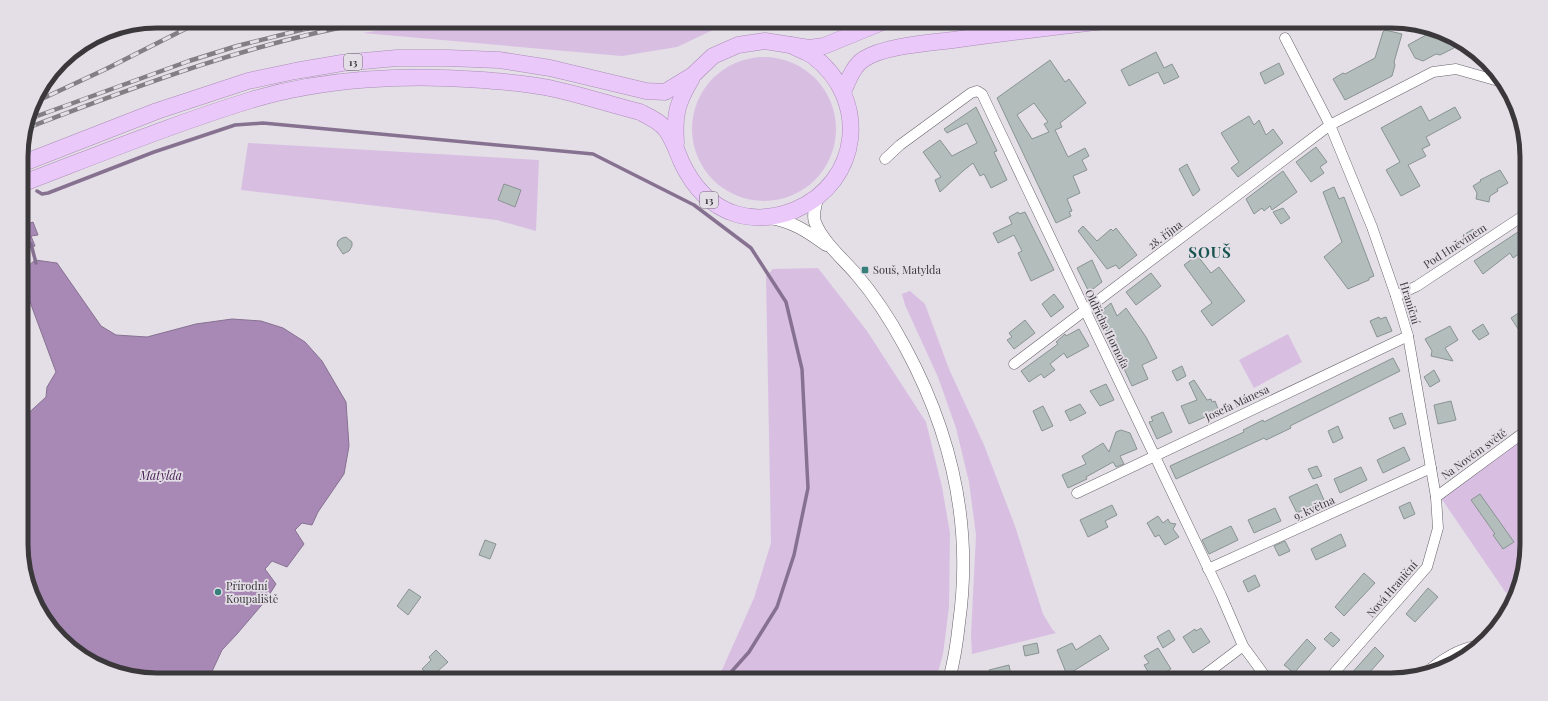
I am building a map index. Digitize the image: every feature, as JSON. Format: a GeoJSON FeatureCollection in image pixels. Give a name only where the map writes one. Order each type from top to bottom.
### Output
{"type":"FeatureCollection","features":[{"type":"Feature","properties":{"kind":"highway","name":"13"},"geometry":{"type":"LineString","coordinates":[[28,161],[157,112],[248,81],[342,63],[397,58],[499,60],[550,68],[646,91],[665,92],[693,75],[713,56],[738,45],[765,41],[809,48],[824,46],[868,28]]}},
{"type":"Feature","properties":{"kind":"highway"},"geometry":{"type":"LineString","coordinates":[[843,92],[857,65],[864,59],[884,51],[924,44],[1049,28]]}},
{"type":"Feature","properties":{"kind":"highway"},"geometry":{"type":"LineString","coordinates":[[791,46],[812,56],[826,68],[837,81],[843,92]]}},
{"type":"Feature","properties":{"kind":"highway"},"geometry":{"type":"LineString","coordinates":[[677,149],[675,123],[680,97],[693,75]]}},
{"type":"Feature","properties":{"kind":"highway","name":"13"},"geometry":{"type":"LineString","coordinates":[[28,181],[162,130],[252,100],[299,89],[347,82],[398,78],[446,77],[545,87],[640,112],[655,119],[666,130],[677,149],[687,173],[702,193],[712,202],[736,214],[767,218],[788,213],[808,204],[817,198],[838,175],[847,156],[850,145],[851,122],[847,101],[843,92]]}},
{"type":"Feature","properties":{"kind":"street","name":"Hraniční"},"geometry":{"type":"LineString","coordinates":[[1285,38],[1330,125],[1372,227],[1396,296],[1408,336],[1436,497]]}},
{"type":"Feature","properties":{"kind":"street"},"geometry":{"type":"LineString","coordinates":[[1330,125],[1433,72],[1456,69],[1494,80]]}},
{"type":"Feature","properties":{"kind":"street","name":"Oldřicha Hornofa"},"geometry":{"type":"LineString","coordinates":[[885,159],[900,145],[954,105],[974,92],[980,92],[1208,569],[1243,646],[1263,673]]}},
{"type":"Feature","properties":{"kind":"street","name":"28. října"},"geometry":{"type":"LineString","coordinates":[[1014,364],[1330,125]]}},
{"type":"Feature","properties":{"kind":"street"},"geometry":{"type":"LineString","coordinates":[[817,198],[814,213],[816,223],[835,252],[856,274],[872,294],[905,347],[933,406],[951,458],[961,514],[964,571],[963,598],[951,673]]}},
{"type":"Feature","properties":{"kind":"street"},"geometry":{"type":"LineString","coordinates":[[767,218],[784,221],[800,227],[835,252]]}},
{"type":"Feature","properties":{"kind":"street","name":"Pod Hněvínem"},"geometry":{"type":"LineString","coordinates":[[1396,296],[1408,291],[1520,218]]}},
{"type":"Feature","properties":{"kind":"street","name":"Josefa Mánesa"},"geometry":{"type":"LineString","coordinates":[[1077,493],[1408,336]]}},
{"type":"Feature","properties":{"kind":"street","name":"Na Novém světě"},"geometry":{"type":"LineString","coordinates":[[1436,497],[1520,435]]}},
{"type":"Feature","properties":{"kind":"street","name":"9. května"},"geometry":{"type":"LineString","coordinates":[[1208,569],[1431,468]]}},
{"type":"Feature","properties":{"kind":"street","name":"Nová Hraniční"},"geometry":{"type":"LineString","coordinates":[[1334,673],[1427,567],[1438,528],[1436,497]]}},
{"type":"Feature","properties":{"kind":"street"},"geometry":{"type":"LineString","coordinates":[[1207,673],[1243,646]]}},
{"type":"Feature","properties":{"kind":"street"},"geometry":{"type":"LineString","coordinates":[[1435,665],[1467,648]]}},
{"type":"Feature","properties":{"kind":"shaded area"},"geometry":{"type":"Polygon","coordinates":[[[393,28],[717,28],[677,47],[622,56],[363,33],[393,28]]]}},
{"type":"Feature","properties":{"kind":"shaded area"},"geometry":{"type":"Polygon","coordinates":[[[757,57],[771,57],[798,65],[810,73],[820,83],[831,101],[835,115],[835,143],[831,157],[820,175],[810,185],[792,196],[771,201],[757,201],[730,193],[718,185],[708,175],[697,157],[692,136],[692,122],[700,95],[708,83],[718,73],[736,62],[757,57]]]}},
{"type":"Feature","properties":{"kind":"shaded area"},"geometry":{"type":"Polygon","coordinates":[[[248,143],[539,160],[536,231],[497,220],[241,190],[248,143]]]}},
{"type":"Feature","properties":{"kind":"shaded area"},"geometry":{"type":"Polygon","coordinates":[[[818,268],[867,331],[926,422],[942,487],[950,533],[949,607],[943,654],[938,673],[719,673],[722,670],[754,598],[771,543],[766,276],[773,269],[818,268]]]}},
{"type":"Feature","properties":{"kind":"shaded area"},"geometry":{"type":"Polygon","coordinates":[[[910,291],[925,304],[949,369],[984,445],[1015,526],[1043,614],[1056,633],[972,654],[971,635],[976,535],[969,482],[956,428],[938,377],[905,305],[902,294],[910,291]]]}},
{"type":"Feature","properties":{"kind":"shaded area"},"geometry":{"type":"Polygon","coordinates":[[[1288,334],[1302,362],[1254,388],[1239,360],[1288,334]]]}},
{"type":"Feature","properties":{"kind":"shaded area"},"geometry":{"type":"Polygon","coordinates":[[[1520,440],[1520,544],[1518,569],[1511,589],[1506,593],[1441,498],[1520,440]]]}},
{"type":"Feature","properties":{"kind":"water"},"geometry":{"type":"Polygon","coordinates":[[[33,222],[38,235],[31,236],[35,246],[29,248],[28,246],[28,224],[33,222]]]}},
{"type":"Feature","properties":{"kind":"water","name":"Matylda"},"geometry":{"type":"Polygon","coordinates":[[[35,260],[57,263],[101,326],[116,335],[147,337],[196,324],[232,319],[261,321],[283,328],[305,342],[322,361],[346,402],[349,446],[344,474],[318,512],[312,525],[302,523],[295,530],[304,544],[287,567],[272,561],[265,569],[276,584],[266,600],[222,650],[211,673],[157,673],[132,671],[92,656],[78,646],[55,623],[45,608],[38,593],[32,577],[28,544],[28,414],[46,397],[47,387],[56,372],[28,296],[28,266],[35,260]]]}},
{"type":"Feature","properties":{"kind":"building"},"geometry":{"type":"Polygon","coordinates":[[[1385,30],[1402,34],[1394,62],[1395,65],[1392,76],[1345,100],[1333,79],[1375,58],[1383,32],[1385,30]]]}},
{"type":"Feature","properties":{"kind":"building"},"geometry":{"type":"Polygon","coordinates":[[[1426,35],[1432,35],[1455,45],[1454,48],[1440,55],[1436,54],[1423,61],[1415,58],[1408,45],[1426,35]]]}},
{"type":"Feature","properties":{"kind":"building"},"geometry":{"type":"Polygon","coordinates":[[[1156,52],[1164,68],[1172,64],[1179,77],[1164,84],[1158,72],[1129,86],[1121,70],[1156,52]]]}},
{"type":"Feature","properties":{"kind":"building"},"geometry":{"type":"Polygon","coordinates":[[[1050,60],[1065,82],[1069,79],[1086,103],[1060,123],[1062,127],[1055,130],[1068,157],[1085,148],[1089,156],[1082,160],[1087,170],[1073,176],[1080,193],[1067,199],[1072,211],[1069,212],[1071,216],[1056,223],[997,98],[1050,60]],[[1034,103],[1017,115],[1032,139],[1049,132],[1044,124],[1048,122],[1034,103]]]}},
{"type":"Feature","properties":{"kind":"building"},"geometry":{"type":"Polygon","coordinates":[[[1279,63],[1284,74],[1265,84],[1260,73],[1279,63]]]}},
{"type":"Feature","properties":{"kind":"building"},"geometry":{"type":"Polygon","coordinates":[[[1421,106],[1429,121],[1455,107],[1461,118],[1426,137],[1430,145],[1422,149],[1426,156],[1408,165],[1420,186],[1401,196],[1386,170],[1400,162],[1381,128],[1421,106]]]}},
{"type":"Feature","properties":{"kind":"building"},"geometry":{"type":"Polygon","coordinates":[[[976,107],[997,151],[994,152],[1007,180],[991,188],[984,174],[980,176],[973,163],[940,192],[935,180],[941,177],[923,152],[940,140],[952,156],[977,143],[967,123],[947,133],[944,129],[976,107]]]}},
{"type":"Feature","properties":{"kind":"building"},"geometry":{"type":"Polygon","coordinates":[[[1249,116],[1254,125],[1259,120],[1266,135],[1273,129],[1283,143],[1238,177],[1231,168],[1239,162],[1221,133],[1249,116]]]}},
{"type":"Feature","properties":{"kind":"building"},"geometry":{"type":"Polygon","coordinates":[[[1316,147],[1327,162],[1320,167],[1324,173],[1311,182],[1296,162],[1316,147]]]}},
{"type":"Feature","properties":{"kind":"building"},"geometry":{"type":"Polygon","coordinates":[[[1187,164],[1200,190],[1193,196],[1179,169],[1187,164]]]}},
{"type":"Feature","properties":{"kind":"building"},"geometry":{"type":"Polygon","coordinates":[[[1500,170],[1508,183],[1497,189],[1498,191],[1490,196],[1489,202],[1476,199],[1477,193],[1473,186],[1481,181],[1480,180],[1500,170]]]}},
{"type":"Feature","properties":{"kind":"building"},"geometry":{"type":"Polygon","coordinates":[[[1283,171],[1297,192],[1272,210],[1270,206],[1264,211],[1262,208],[1254,214],[1246,199],[1283,171]]]}},
{"type":"Feature","properties":{"kind":"building"},"geometry":{"type":"Polygon","coordinates":[[[504,184],[521,190],[515,207],[498,200],[504,184]]]}},
{"type":"Feature","properties":{"kind":"building"},"geometry":{"type":"Polygon","coordinates":[[[1334,187],[1339,199],[1344,197],[1374,276],[1369,278],[1369,280],[1348,289],[1324,257],[1342,242],[1323,192],[1334,187]]]}},
{"type":"Feature","properties":{"kind":"building"},"geometry":{"type":"Polygon","coordinates":[[[1283,208],[1290,218],[1281,224],[1273,212],[1283,208]]]}},
{"type":"Feature","properties":{"kind":"building"},"geometry":{"type":"Polygon","coordinates":[[[1018,212],[1019,214],[1025,212],[1054,270],[1031,281],[1018,253],[1022,251],[1014,235],[998,243],[993,233],[1012,224],[1009,217],[1018,212]]]}},
{"type":"Feature","properties":{"kind":"building"},"geometry":{"type":"Polygon","coordinates":[[[1083,226],[1097,241],[1111,229],[1113,231],[1116,228],[1137,255],[1119,269],[1116,265],[1107,269],[1078,231],[1083,226]]]}},
{"type":"Feature","properties":{"kind":"building"},"geometry":{"type":"Polygon","coordinates":[[[1473,229],[1478,237],[1465,244],[1462,236],[1473,229]]]}},
{"type":"Feature","properties":{"kind":"building"},"geometry":{"type":"Polygon","coordinates":[[[1520,231],[1520,253],[1513,258],[1510,253],[1483,274],[1474,261],[1520,231]]]}},
{"type":"Feature","properties":{"kind":"building"},"geometry":{"type":"Polygon","coordinates":[[[346,237],[352,242],[352,246],[349,251],[343,254],[337,245],[338,241],[346,237]]]}},
{"type":"Feature","properties":{"kind":"building"},"geometry":{"type":"Polygon","coordinates":[[[1197,255],[1211,273],[1219,267],[1245,301],[1212,326],[1201,311],[1212,303],[1184,265],[1197,255]]]}},
{"type":"Feature","properties":{"kind":"building"},"geometry":{"type":"Polygon","coordinates":[[[1092,260],[1102,282],[1089,292],[1077,268],[1092,260]]]}},
{"type":"Feature","properties":{"kind":"building"},"geometry":{"type":"Polygon","coordinates":[[[1151,273],[1161,286],[1136,305],[1126,292],[1151,273]]]}},
{"type":"Feature","properties":{"kind":"building"},"geometry":{"type":"Polygon","coordinates":[[[1054,294],[1064,307],[1051,317],[1042,304],[1054,294]]]}},
{"type":"Feature","properties":{"kind":"building"},"geometry":{"type":"Polygon","coordinates":[[[1111,303],[1117,316],[1126,308],[1146,337],[1157,358],[1142,365],[1148,379],[1132,386],[1099,315],[1100,312],[1111,303]]]}},
{"type":"Feature","properties":{"kind":"building"},"geometry":{"type":"Polygon","coordinates":[[[1520,312],[1520,332],[1511,318],[1520,312]]]}},
{"type":"Feature","properties":{"kind":"building"},"geometry":{"type":"Polygon","coordinates":[[[1379,317],[1380,319],[1386,317],[1392,331],[1377,337],[1370,321],[1379,317]]]}},
{"type":"Feature","properties":{"kind":"building"},"geometry":{"type":"Polygon","coordinates":[[[1025,320],[1035,333],[1014,349],[1007,340],[1012,337],[1009,333],[1025,320]]]}},
{"type":"Feature","properties":{"kind":"building"},"geometry":{"type":"Polygon","coordinates":[[[1483,324],[1489,334],[1479,340],[1472,331],[1483,324]]]}},
{"type":"Feature","properties":{"kind":"building"},"geometry":{"type":"Polygon","coordinates":[[[1450,326],[1458,340],[1445,348],[1453,361],[1431,356],[1432,351],[1425,339],[1450,326]]]}},
{"type":"Feature","properties":{"kind":"building"},"geometry":{"type":"Polygon","coordinates":[[[1079,329],[1089,346],[1067,358],[1064,353],[1050,364],[1055,370],[1044,378],[1041,374],[1029,382],[1021,371],[1058,344],[1056,342],[1065,334],[1066,336],[1079,329]]]}},
{"type":"Feature","properties":{"kind":"building"},"geometry":{"type":"Polygon","coordinates":[[[1393,358],[1400,371],[1290,426],[1291,428],[1266,440],[1264,438],[1176,479],[1170,466],[1244,432],[1243,430],[1263,420],[1264,422],[1393,358]]]}},
{"type":"Feature","properties":{"kind":"building"},"geometry":{"type":"Polygon","coordinates":[[[1182,366],[1186,376],[1177,381],[1172,371],[1182,366]]]}},
{"type":"Feature","properties":{"kind":"building"},"geometry":{"type":"Polygon","coordinates":[[[1434,370],[1440,381],[1430,387],[1424,377],[1434,370]]]}},
{"type":"Feature","properties":{"kind":"building"},"geometry":{"type":"Polygon","coordinates":[[[1194,380],[1207,400],[1211,399],[1212,402],[1215,401],[1219,411],[1189,424],[1181,406],[1197,400],[1189,383],[1194,380]]]}},
{"type":"Feature","properties":{"kind":"building"},"geometry":{"type":"Polygon","coordinates":[[[1106,384],[1114,400],[1100,406],[1090,391],[1106,384]]]}},
{"type":"Feature","properties":{"kind":"building"},"geometry":{"type":"Polygon","coordinates":[[[1451,401],[1456,420],[1438,424],[1434,405],[1451,401]]]}},
{"type":"Feature","properties":{"kind":"building"},"geometry":{"type":"Polygon","coordinates":[[[1080,404],[1086,413],[1070,421],[1065,411],[1080,404]]]}},
{"type":"Feature","properties":{"kind":"building"},"geometry":{"type":"Polygon","coordinates":[[[1043,406],[1053,426],[1042,431],[1033,411],[1043,406]]]}},
{"type":"Feature","properties":{"kind":"building"},"geometry":{"type":"Polygon","coordinates":[[[1163,412],[1172,432],[1157,439],[1149,422],[1153,421],[1151,417],[1163,412]]]}},
{"type":"Feature","properties":{"kind":"building"},"geometry":{"type":"Polygon","coordinates":[[[1402,413],[1406,424],[1394,429],[1389,418],[1402,413]]]}},
{"type":"Feature","properties":{"kind":"building"},"geometry":{"type":"Polygon","coordinates":[[[1338,426],[1343,438],[1333,443],[1328,431],[1338,426]]]}},
{"type":"Feature","properties":{"kind":"building"},"geometry":{"type":"Polygon","coordinates":[[[1121,430],[1130,433],[1137,449],[1120,456],[1124,464],[1116,467],[1113,462],[1086,477],[1087,479],[1068,488],[1062,475],[1086,464],[1082,456],[1103,443],[1109,452],[1116,432],[1121,430]]]}},
{"type":"Feature","properties":{"kind":"building"},"geometry":{"type":"Polygon","coordinates":[[[1404,447],[1410,460],[1383,473],[1377,460],[1404,447]]]}},
{"type":"Feature","properties":{"kind":"building"},"geometry":{"type":"Polygon","coordinates":[[[1317,466],[1322,476],[1313,479],[1308,469],[1317,466]]]}},
{"type":"Feature","properties":{"kind":"building"},"geometry":{"type":"Polygon","coordinates":[[[1361,467],[1367,480],[1340,493],[1334,479],[1361,467]]]}},
{"type":"Feature","properties":{"kind":"building"},"geometry":{"type":"Polygon","coordinates":[[[1317,484],[1324,500],[1297,513],[1289,497],[1317,484]]]}},
{"type":"Feature","properties":{"kind":"building"},"geometry":{"type":"Polygon","coordinates":[[[1480,494],[1514,542],[1503,549],[1493,535],[1495,534],[1471,500],[1480,494]]]}},
{"type":"Feature","properties":{"kind":"building"},"geometry":{"type":"Polygon","coordinates":[[[1410,502],[1415,514],[1404,519],[1399,507],[1410,502]]]}},
{"type":"Feature","properties":{"kind":"building"},"geometry":{"type":"Polygon","coordinates":[[[1112,505],[1117,515],[1105,521],[1108,527],[1088,537],[1080,520],[1112,505]]]}},
{"type":"Feature","properties":{"kind":"building"},"geometry":{"type":"Polygon","coordinates":[[[1275,508],[1281,521],[1254,533],[1248,520],[1275,508]]]}},
{"type":"Feature","properties":{"kind":"building"},"geometry":{"type":"Polygon","coordinates":[[[1158,516],[1163,523],[1168,519],[1170,523],[1176,524],[1173,529],[1179,537],[1165,545],[1159,535],[1155,537],[1147,523],[1158,516]]]}},
{"type":"Feature","properties":{"kind":"building"},"geometry":{"type":"Polygon","coordinates":[[[1231,526],[1238,540],[1209,554],[1202,540],[1231,526]]]}},
{"type":"Feature","properties":{"kind":"building"},"geometry":{"type":"Polygon","coordinates":[[[1341,534],[1346,546],[1316,560],[1311,549],[1341,534]]]}},
{"type":"Feature","properties":{"kind":"building"},"geometry":{"type":"Polygon","coordinates":[[[485,540],[496,544],[490,559],[479,555],[485,540]]]}},
{"type":"Feature","properties":{"kind":"building"},"geometry":{"type":"Polygon","coordinates":[[[1285,541],[1290,551],[1279,556],[1274,546],[1285,541]]]}},
{"type":"Feature","properties":{"kind":"building"},"geometry":{"type":"Polygon","coordinates":[[[1364,573],[1375,583],[1344,616],[1335,607],[1364,573]]]}},
{"type":"Feature","properties":{"kind":"building"},"geometry":{"type":"Polygon","coordinates":[[[1255,575],[1260,586],[1248,592],[1243,581],[1255,575]]]}},
{"type":"Feature","properties":{"kind":"building"},"geometry":{"type":"Polygon","coordinates":[[[1428,588],[1438,597],[1415,622],[1406,614],[1428,588]]]}},
{"type":"Feature","properties":{"kind":"building"},"geometry":{"type":"Polygon","coordinates":[[[409,589],[421,597],[408,615],[397,606],[409,589]]]}},
{"type":"Feature","properties":{"kind":"building"},"geometry":{"type":"Polygon","coordinates":[[[1201,628],[1210,642],[1193,653],[1183,637],[1195,629],[1196,631],[1201,628]]]}},
{"type":"Feature","properties":{"kind":"building"},"geometry":{"type":"Polygon","coordinates":[[[1169,630],[1175,640],[1163,648],[1157,637],[1169,630]]]}},
{"type":"Feature","properties":{"kind":"building"},"geometry":{"type":"Polygon","coordinates":[[[1331,632],[1340,640],[1333,647],[1324,639],[1331,632]]]}},
{"type":"Feature","properties":{"kind":"building"},"geometry":{"type":"Polygon","coordinates":[[[1100,635],[1109,649],[1070,673],[1066,673],[1057,650],[1072,643],[1076,650],[1100,635]]]}},
{"type":"Feature","properties":{"kind":"building"},"geometry":{"type":"Polygon","coordinates":[[[1307,639],[1316,648],[1294,673],[1284,665],[1307,639]]]}},
{"type":"Feature","properties":{"kind":"building"},"geometry":{"type":"Polygon","coordinates":[[[1037,643],[1039,653],[1025,656],[1023,646],[1037,643]]]}},
{"type":"Feature","properties":{"kind":"building"},"geometry":{"type":"Polygon","coordinates":[[[1375,647],[1384,656],[1369,673],[1352,673],[1375,647]]]}},
{"type":"Feature","properties":{"kind":"building"},"geometry":{"type":"Polygon","coordinates":[[[1158,648],[1171,669],[1164,673],[1149,673],[1144,665],[1149,663],[1144,656],[1158,648]]]}},
{"type":"Feature","properties":{"kind":"building"},"geometry":{"type":"Polygon","coordinates":[[[436,650],[448,662],[438,671],[441,673],[426,673],[422,669],[431,660],[429,657],[436,650]]]}},
{"type":"Feature","properties":{"kind":"building"},"geometry":{"type":"Polygon","coordinates":[[[1009,665],[1011,673],[990,673],[989,670],[1009,665]]]}},
{"type":"Feature","properties":{"kind":"waterway"},"geometry":{"type":"LineString","coordinates":[[37,191],[42,194],[48,193],[154,152],[235,125],[263,123],[593,154],[694,205],[751,248],[786,302],[802,369],[808,488],[794,555],[777,607],[749,652],[730,673]]}},
{"type":"Feature","properties":{"kind":"waterway"},"geometry":{"type":"LineString","coordinates":[[31,244],[36,263]]}},
{"type":"Feature","properties":{"kind":"railway"},"geometry":{"type":"LineString","coordinates":[[42,99],[106,69],[187,28]]}},
{"type":"Feature","properties":{"kind":"railway"},"geometry":{"type":"LineString","coordinates":[[35,117],[189,61],[237,46],[309,28]]}},
{"type":"Feature","properties":{"kind":"railway"},"geometry":{"type":"LineString","coordinates":[[32,126],[112,96],[242,52],[286,40],[341,28]]}},
{"type":"Feature","properties":{"kind":"place","name":"Souš, Matylda"},"geometry":{"type":"Point","coordinates":[865,270]}},
{"type":"Feature","properties":{"kind":"place","name":"Přírodní Koupaliště"},"geometry":{"type":"Point","coordinates":[218,592]}},
{"type":"Feature","properties":{"kind":"district","name":"SOUŠ"},"geometry":{"type":"Point","coordinates":[1210,253]}}]}
